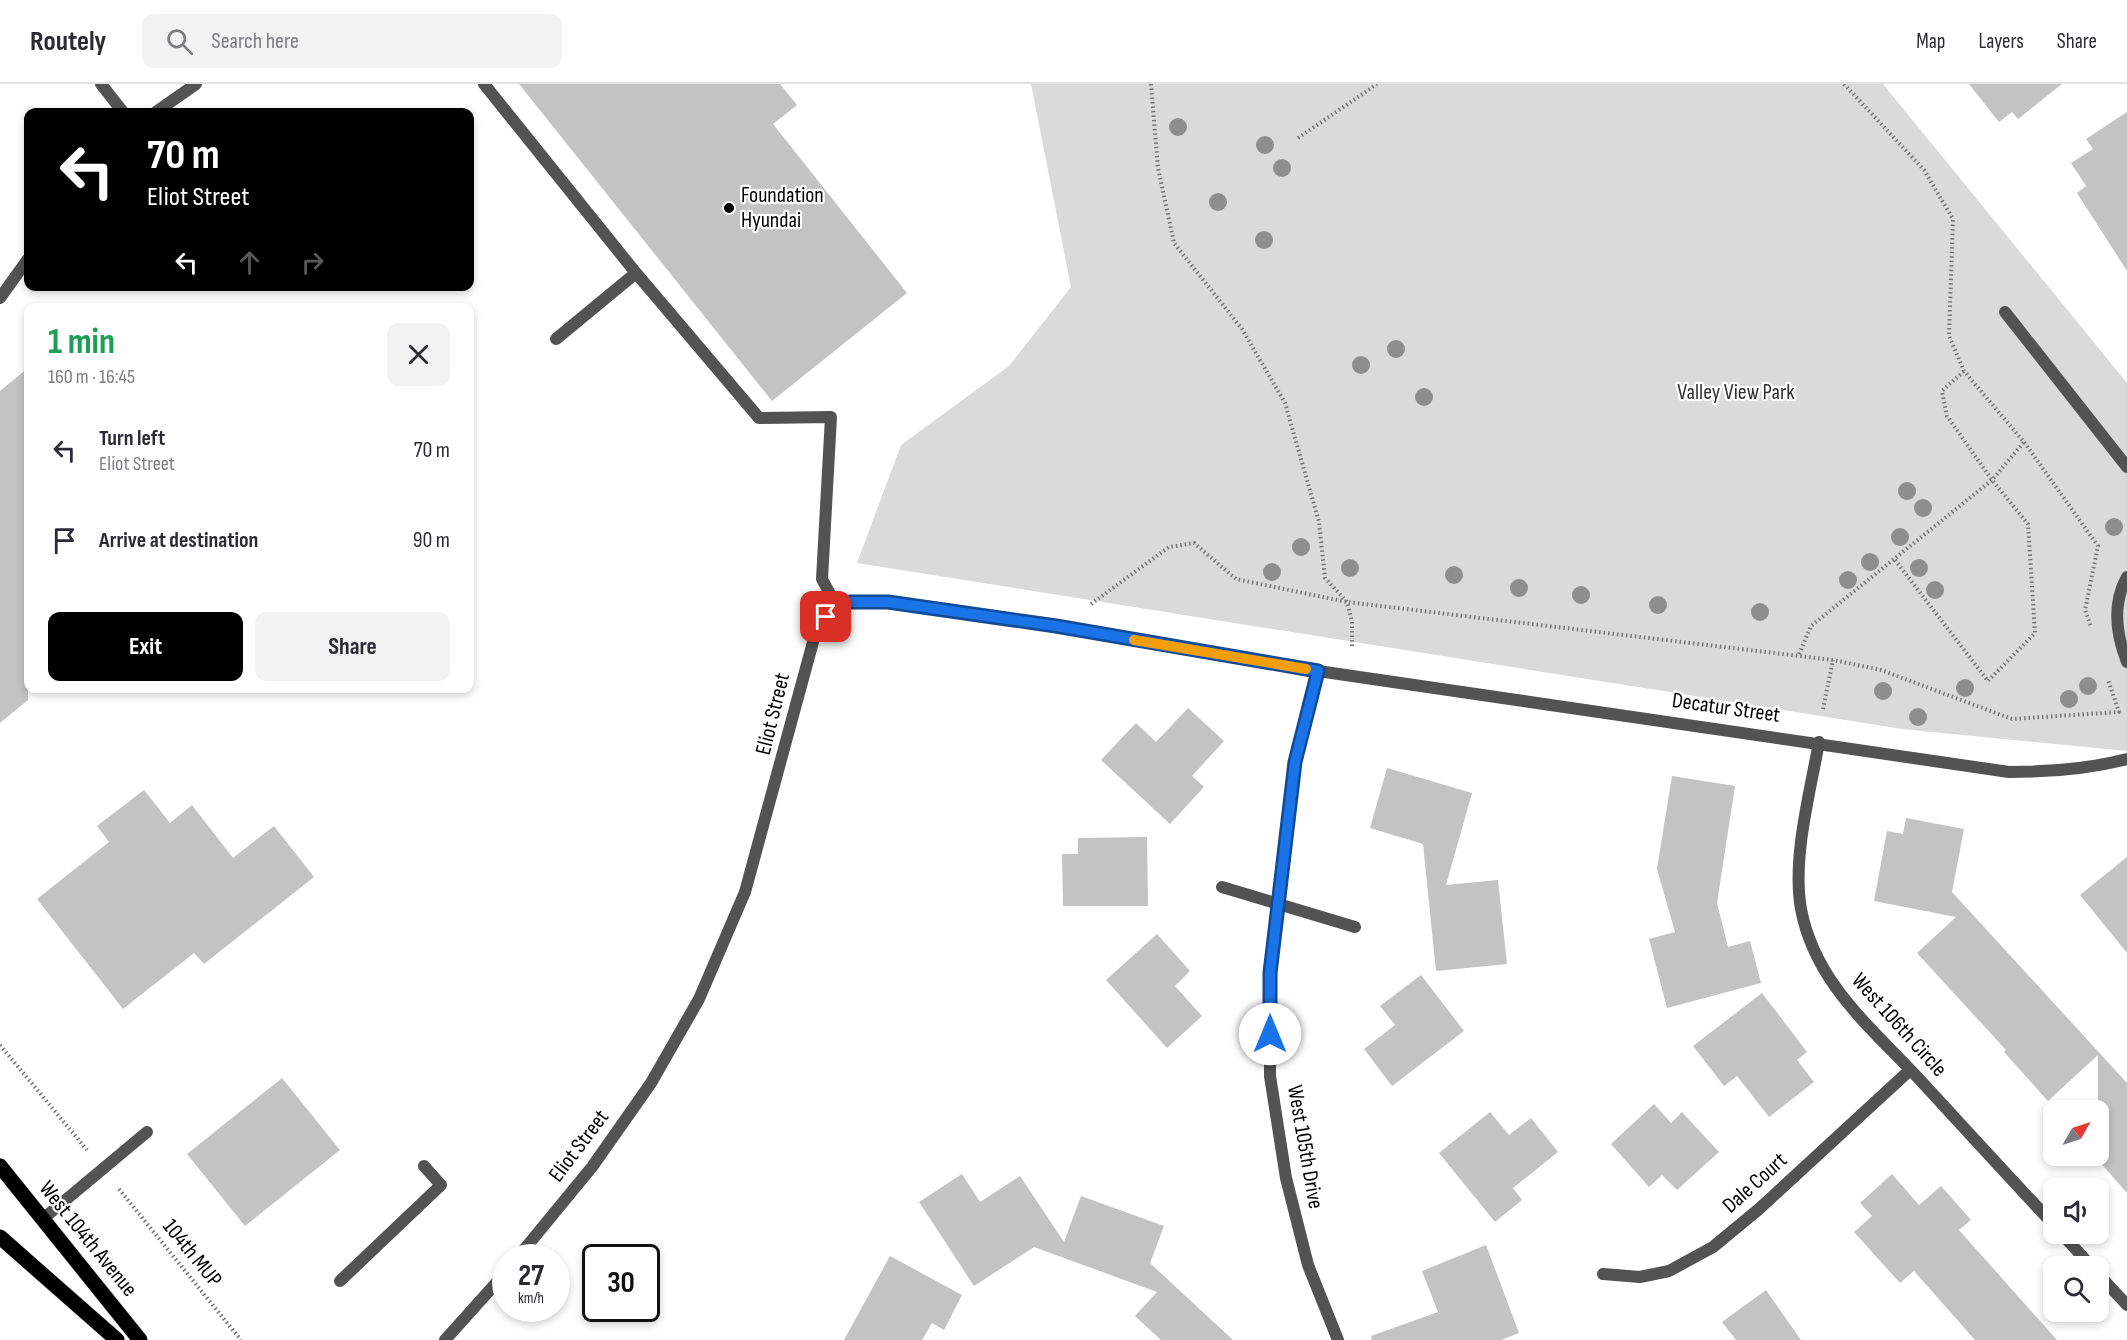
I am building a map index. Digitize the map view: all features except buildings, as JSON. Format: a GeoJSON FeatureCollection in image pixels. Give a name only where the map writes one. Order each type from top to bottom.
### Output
{"type":"FeatureCollection","features":[{"type":"Feature","properties":{"kind":"main road","name":"West 104th Avenue"},"geometry":{"type":"LineString","coordinates":[[0,1167],[44,1218],[140,1340]]}},
{"type":"Feature","properties":{"kind":"main road"},"geometry":{"type":"LineString","coordinates":[[0,1237],[117,1340]]}},
{"type":"Feature","properties":{"kind":"street"},"geometry":{"type":"LineString","coordinates":[[101,84],[120,108]]}},
{"type":"Feature","properties":{"kind":"street"},"geometry":{"type":"LineString","coordinates":[[162,108],[196,84]]}},
{"type":"Feature","properties":{"kind":"street"},"geometry":{"type":"LineString","coordinates":[[484,84],[636,273],[759,418],[831,417],[822,579],[837,607],[863,600],[888,602],[1056,626],[1318,671]]}},
{"type":"Feature","properties":{"kind":"street"},"geometry":{"type":"LineString","coordinates":[[0,298],[24,265]]}},
{"type":"Feature","properties":{"kind":"street"},"geometry":{"type":"LineString","coordinates":[[556,339],[636,273]]}},
{"type":"Feature","properties":{"kind":"street"},"geometry":{"type":"LineString","coordinates":[[2005,312],[2127,467]]}},
{"type":"Feature","properties":{"kind":"street"},"geometry":{"type":"LineString","coordinates":[[2127,577],[2120,590],[2116,621],[2127,662]]}},
{"type":"Feature","properties":{"kind":"street","name":"Eliot Street"},"geometry":{"type":"LineString","coordinates":[[529,1244],[592,1167],[651,1083],[699,999],[745,892],[816,631],[837,607]]}},
{"type":"Feature","properties":{"kind":"street","name":"Decatur Street"},"geometry":{"type":"LineString","coordinates":[[1318,671],[1819,742],[2009,772],[2072,769],[2127,759]]}},
{"type":"Feature","properties":{"kind":"street","name":"West 105th Drive"},"geometry":{"type":"LineString","coordinates":[[1318,671],[1295,762],[1280,905],[1270,973],[1270,1076],[1286,1178],[1308,1265],[1338,1340]]}},
{"type":"Feature","properties":{"kind":"street","name":"West 106th Circle"},"geometry":{"type":"LineString","coordinates":[[1819,742],[1800,864],[1801,909],[1824,969],[1845,1002],[1868,1029],[1910,1070],[2043,1213]]}},
{"type":"Feature","properties":{"kind":"street"},"geometry":{"type":"LineString","coordinates":[[1222,887],[1355,927]]}},
{"type":"Feature","properties":{"kind":"street","name":"Dale Court"},"geometry":{"type":"LineString","coordinates":[[1603,1274],[1640,1277],[1668,1271],[1713,1247],[1759,1209],[1910,1070]]}},
{"type":"Feature","properties":{"kind":"street"},"geometry":{"type":"LineString","coordinates":[[44,1218],[147,1132]]}},
{"type":"Feature","properties":{"kind":"street"},"geometry":{"type":"LineString","coordinates":[[340,1281],[441,1185],[424,1166]]}},
{"type":"Feature","properties":{"kind":"street"},"geometry":{"type":"LineString","coordinates":[[2071,1244],[2082,1256]]}},
{"type":"Feature","properties":{"kind":"street"},"geometry":{"type":"LineString","coordinates":[[2109,1286],[2127,1305]]}},
{"type":"Feature","properties":{"kind":"street"},"geometry":{"type":"LineString","coordinates":[[445,1340],[492,1288]]}},
{"type":"Feature","properties":{"kind":"path"},"geometry":{"type":"LineString","coordinates":[[1151,84],[1158,168],[1174,243],[1242,329],[1286,403],[1319,522],[1325,578],[1347,602],[1352,622],[1352,648]]}},
{"type":"Feature","properties":{"kind":"path"},"geometry":{"type":"LineString","coordinates":[[1298,138],[1377,84]]}},
{"type":"Feature","properties":{"kind":"path"},"geometry":{"type":"LineString","coordinates":[[1844,84],[1924,170],[1953,219],[1949,336],[1964,371],[2024,442],[2098,546],[2085,610],[2092,633]]}},
{"type":"Feature","properties":{"kind":"path"},"geometry":{"type":"LineString","coordinates":[[1895,560],[1988,681],[2035,633],[2028,524],[1992,480],[1947,416],[1942,391],[1964,371]]}},
{"type":"Feature","properties":{"kind":"path"},"geometry":{"type":"LineString","coordinates":[[1799,654],[1811,626],[1992,480],[2024,442]]}},
{"type":"Feature","properties":{"kind":"path"},"geometry":{"type":"LineString","coordinates":[[1090,604],[1169,547],[1194,543],[1236,579],[1347,602],[1799,654],[1833,660],[1881,670],[2012,719],[2118,712],[2107,678]]}},
{"type":"Feature","properties":{"kind":"path"},"geometry":{"type":"LineString","coordinates":[[1823,709],[1833,660]]}},
{"type":"Feature","properties":{"kind":"path"},"geometry":{"type":"LineString","coordinates":[[0,1045],[89,1153]]}},
{"type":"Feature","properties":{"kind":"path","name":"104th MUP"},"geometry":{"type":"LineString","coordinates":[[117,1186],[241,1340]]}},
{"type":"Feature","properties":{"kind":"green space","name":"Valley View Park"},"geometry":{"type":"Polygon","coordinates":[[[1031,84],[1883,84],[2127,383],[2127,751],[1902,729],[857,563],[901,445],[1009,366],[1071,287],[1031,84]]]}},
{"type":"Feature","properties":{"kind":"slow traffic"},"geometry":{"type":"LineString","coordinates":[[1134,640],[1306,669]]}},
{"type":"Feature","properties":{"kind":"place","name":"Foundation Hyundai"},"geometry":{"type":"Point","coordinates":[729,208]}},
{"type":"Feature","properties":{"kind":"route"},"geometry":{"type":"LineString","coordinates":[[826,617],[837,607],[850,602],[863,600],[888,602],[1056,626],[1318,671],[1295,762],[1280,905],[1270,973],[1270,1034]]}}]}
